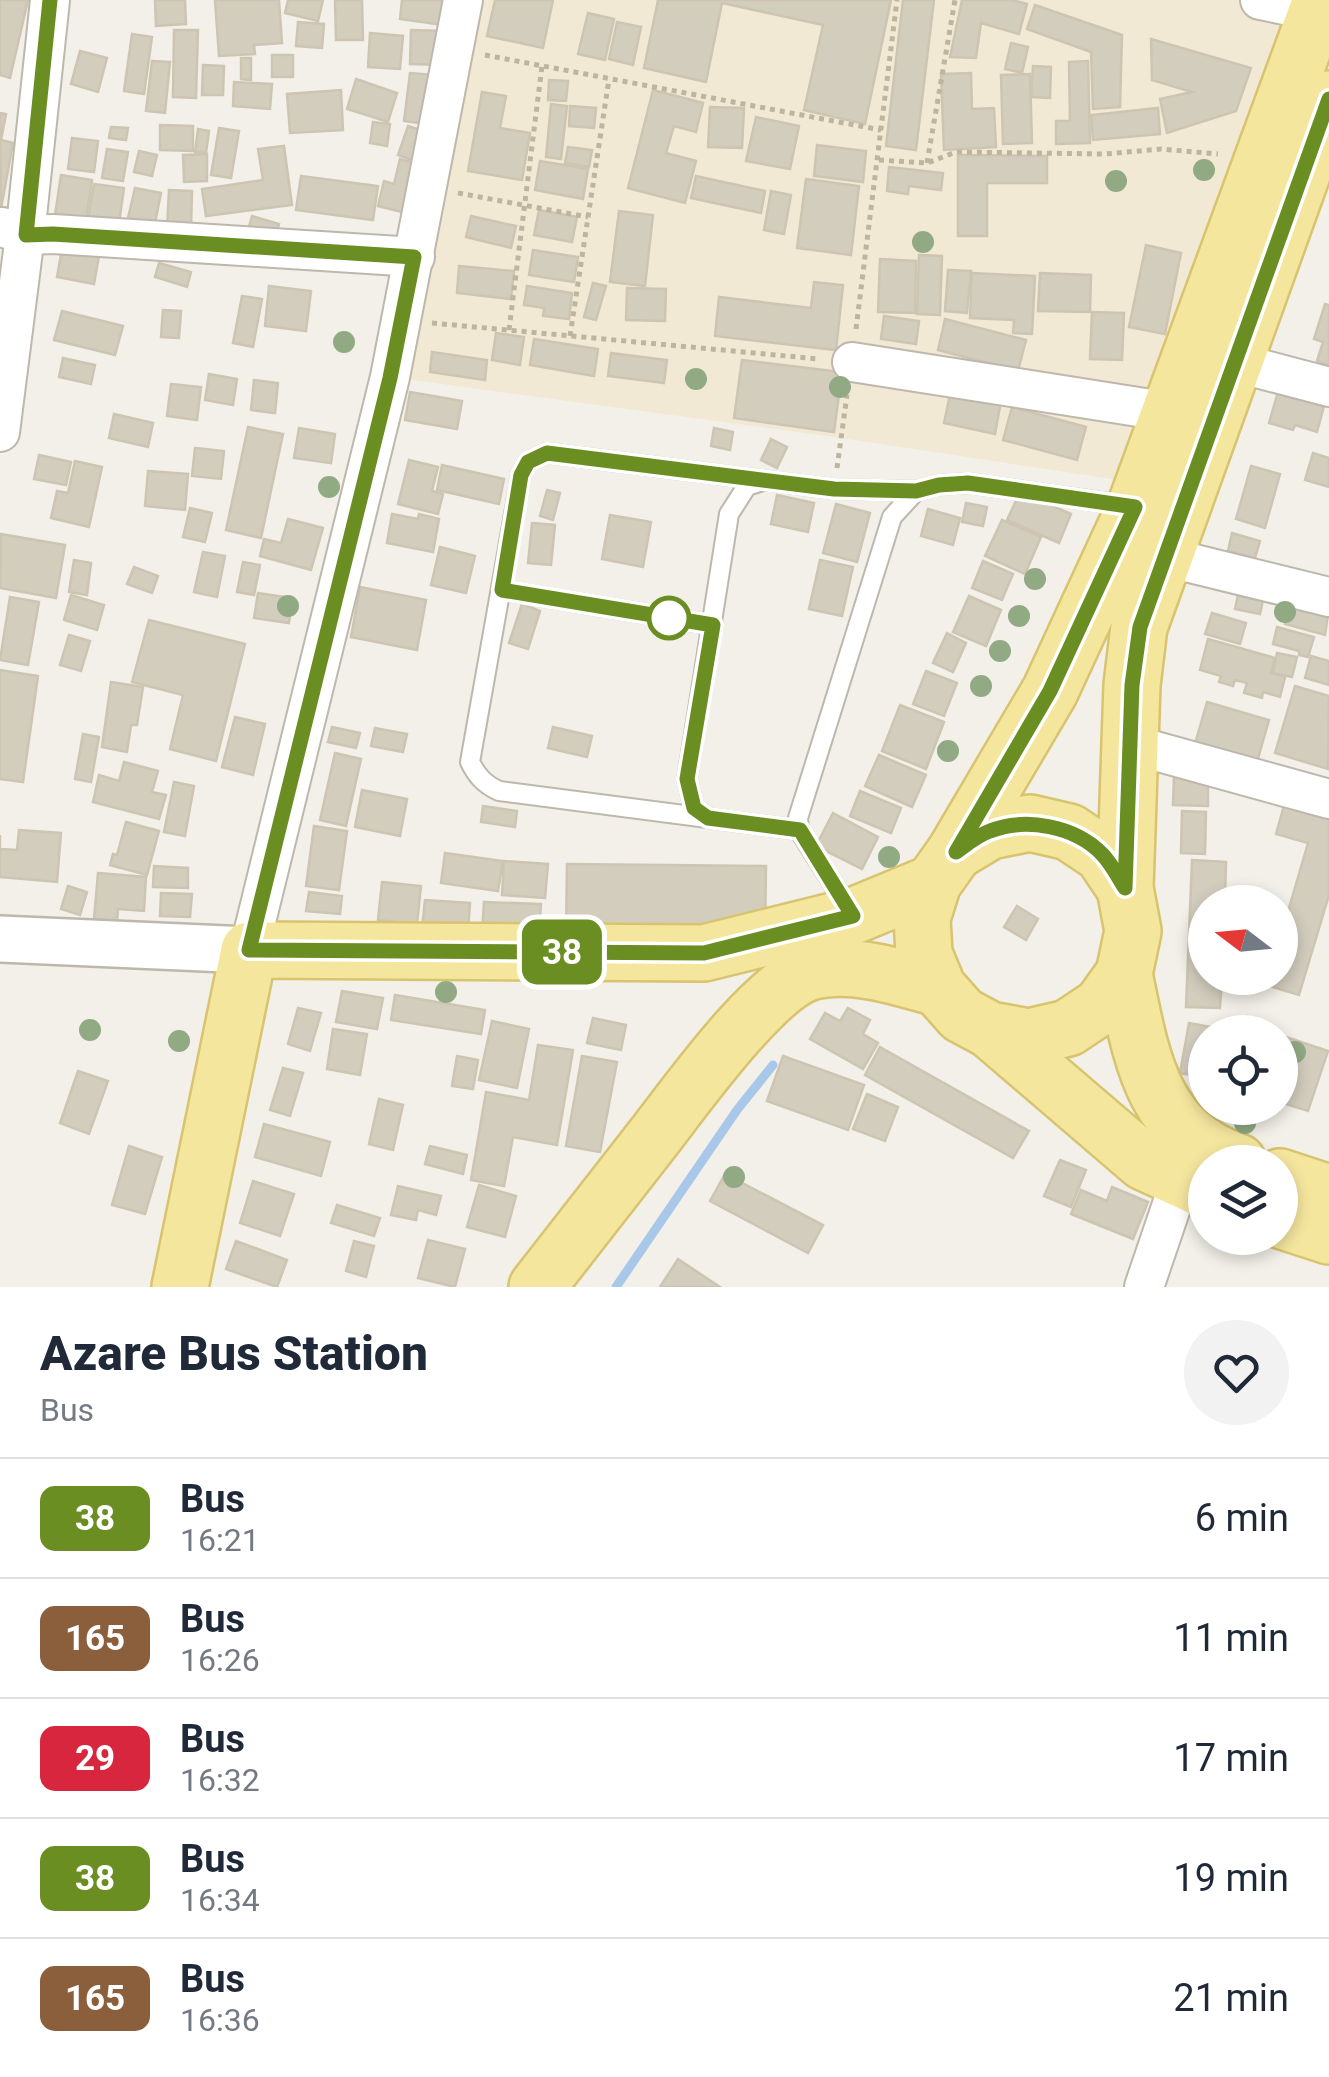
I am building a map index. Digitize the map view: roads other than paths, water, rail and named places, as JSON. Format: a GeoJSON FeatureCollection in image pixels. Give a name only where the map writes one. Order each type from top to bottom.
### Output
{"type":"FeatureCollection","features":[{"type":"Feature","properties":{"kind":"main road"},"geometry":{"type":"LineString","coordinates":[[1188,1184],[1144,1162],[990,1030],[962,1014],[938,988],[924,954],[922,918],[944,867],[1050,691],[1135,507],[1262,158],[1322,10]]}},
{"type":"Feature","properties":{"kind":"main road"},"geometry":{"type":"LineString","coordinates":[[1204,1145],[1190,1138],[1166,1109],[1144,1069],[1124,974],[1133,931],[1125,888],[1132,685],[1140,627],[1162,556],[1329,99]]}},
{"type":"Feature","properties":{"kind":"main road"},"geometry":{"type":"LineString","coordinates":[[180,1287],[249,950],[704,953],[853,916],[944,867],[990,831],[1030,824],[1069,832],[1102,854],[1125,888]]}},
{"type":"Feature","properties":{"kind":"main road"},"geometry":{"type":"LineString","coordinates":[[537,1287],[720,1050],[784,988],[809,972],[848,969],[938,988]]}},
{"type":"Feature","properties":{"kind":"main road"},"geometry":{"type":"LineString","coordinates":[[990,1030],[1029,1037],[1068,1028],[1101,1006],[1124,974]]}},
{"type":"Feature","properties":{"kind":"main road"},"geometry":{"type":"LineString","coordinates":[[1298,1183],[1329,1193]]}},
{"type":"Feature","properties":{"kind":"main road"},"geometry":{"type":"LineString","coordinates":[[1298,1226],[1329,1236]]}},
{"type":"Feature","properties":{"kind":"street"},"geometry":{"type":"LineString","coordinates":[[0,432],[13,231],[50,0]]}},
{"type":"Feature","properties":{"kind":"street"},"geometry":{"type":"LineString","coordinates":[[0,939],[249,950],[403,320],[463,0]]}},
{"type":"Feature","properties":{"kind":"street"},"geometry":{"type":"LineString","coordinates":[[1260,0],[1322,10]]}},
{"type":"Feature","properties":{"kind":"street"},"geometry":{"type":"LineString","coordinates":[[13,231],[414,257]]}},
{"type":"Feature","properties":{"kind":"street"},"geometry":{"type":"LineString","coordinates":[[852,362],[1170,412]]}},
{"type":"Feature","properties":{"kind":"street"},"geometry":{"type":"LineString","coordinates":[[1234,362],[1329,387]]}},
{"type":"Feature","properties":{"kind":"street"},"geometry":{"type":"LineString","coordinates":[[1162,556],[1329,596]]}},
{"type":"Feature","properties":{"kind":"street"},"geometry":{"type":"LineString","coordinates":[[1130,744],[1329,800]]}},
{"type":"Feature","properties":{"kind":"street"},"geometry":{"type":"LineString","coordinates":[[1144,1287],[1188,1196]]}},
{"type":"Feature","properties":{"kind":"lane"},"geometry":{"type":"LineString","coordinates":[[800,830],[499,790],[487,786],[476,775],[470,762],[521,475],[528,462],[547,453],[834,489],[916,491],[968,483],[1135,507]]}},
{"type":"Feature","properties":{"kind":"lane"},"geometry":{"type":"LineString","coordinates":[[708,818],[694,808],[687,779],[730,514],[748,486],[764,480]]}},
{"type":"Feature","properties":{"kind":"lane"},"geometry":{"type":"LineString","coordinates":[[853,916],[800,830],[798,818],[892,517],[916,491]]}},
{"type":"Feature","properties":{"kind":"lane"},"geometry":{"type":"LineString","coordinates":[[502,590],[713,625]]}},
{"type":"Feature","properties":{"kind":"waterway"},"geometry":{"type":"LineString","coordinates":[[616,1287],[737,1110],[773,1065]]}}]}
